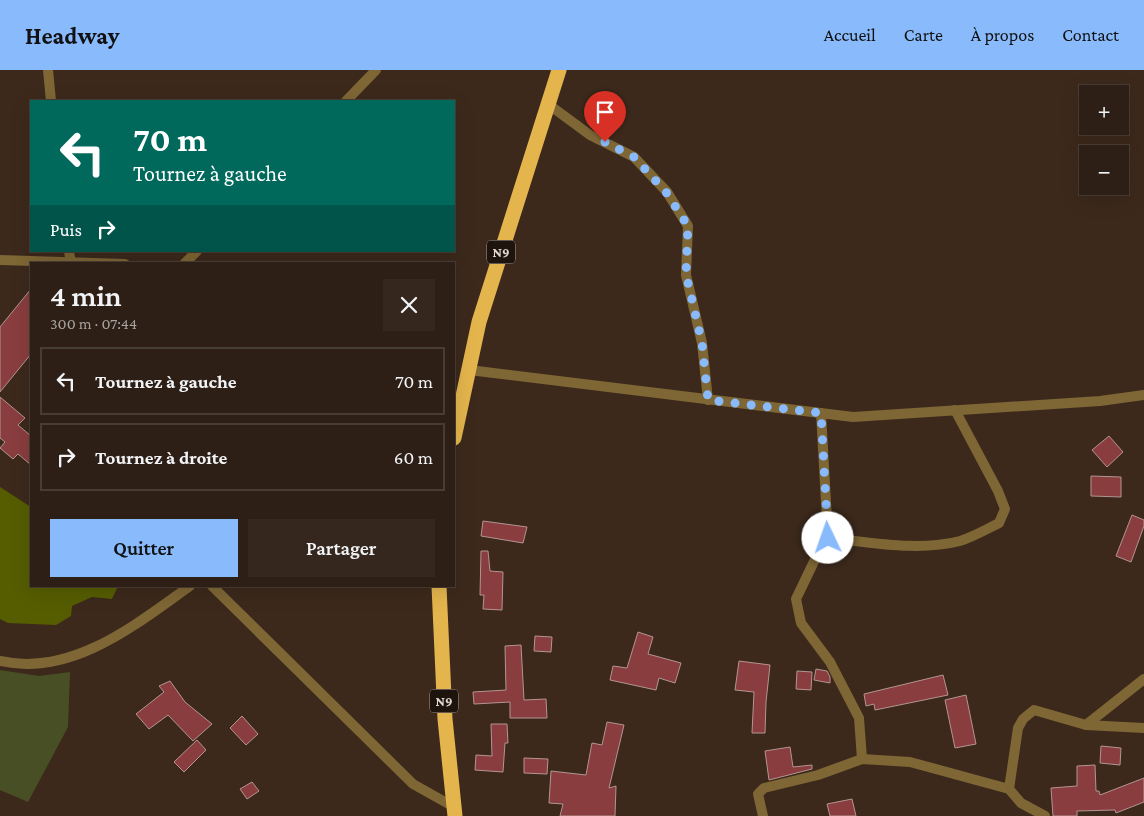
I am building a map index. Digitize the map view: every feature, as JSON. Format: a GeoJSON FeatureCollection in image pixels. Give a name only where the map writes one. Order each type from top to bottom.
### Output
{"type":"FeatureCollection","features":[{"type":"Feature","properties":{"kind":"highway","name":"N9"},"geometry":{"type":"LineString","coordinates":[[455,433],[479,322],[560,70]]}},
{"type":"Feature","properties":{"kind":"highway","name":"N9"},"geometry":{"type":"LineString","coordinates":[[439,587],[445,719],[454,811]]}},
{"type":"Feature","properties":{"kind":"street"},"geometry":{"type":"LineString","coordinates":[[48,70],[51,100]]}},
{"type":"Feature","properties":{"kind":"street"},"geometry":{"type":"LineString","coordinates":[[347,100],[376,70]]}},
{"type":"Feature","properties":{"kind":"street"},"geometry":{"type":"LineString","coordinates":[[548,104],[590,135],[634,157],[666,192],[688,226],[686,274],[702,343],[708,400]]}},
{"type":"Feature","properties":{"kind":"street"},"geometry":{"type":"LineString","coordinates":[[186,262],[196,252]]}},
{"type":"Feature","properties":{"kind":"street"},"geometry":{"type":"LineString","coordinates":[[0,260],[47,262]]}},
{"type":"Feature","properties":{"kind":"street"},"geometry":{"type":"LineString","coordinates":[[469,370],[853,417],[1100,401],[1144,395]]}},
{"type":"Feature","properties":{"kind":"street"},"geometry":{"type":"LineString","coordinates":[[828,538],[933,546],[961,541],[999,523],[1005,509],[998,491],[955,410]]}},
{"type":"Feature","properties":{"kind":"street"},"geometry":{"type":"LineString","coordinates":[[821,413],[828,538],[820,549],[796,599],[801,623],[830,662],[859,718],[862,759]]}},
{"type":"Feature","properties":{"kind":"street"},"geometry":{"type":"LineString","coordinates":[[0,661],[41,665],[86,653],[188,587]]}},
{"type":"Feature","properties":{"kind":"street"},"geometry":{"type":"LineString","coordinates":[[213,587],[413,784],[454,811]]}},
{"type":"Feature","properties":{"kind":"street"},"geometry":{"type":"LineString","coordinates":[[1086,725],[1144,679]]}},
{"type":"Feature","properties":{"kind":"street"},"geometry":{"type":"LineString","coordinates":[[1009,789],[1018,728],[1023,719],[1034,710],[1086,725],[1144,728]]}},
{"type":"Feature","properties":{"kind":"street"},"geometry":{"type":"LineString","coordinates":[[763,816],[758,794],[764,788],[818,775],[862,759],[910,762],[1009,789],[1021,803],[1045,816]]}},
{"type":"Feature","properties":{"kind":"green space"},"geometry":{"type":"Polygon","coordinates":[[[0,487],[30,506],[30,587],[118,587],[112,599],[92,597],[72,606],[71,616],[56,625],[8,623],[0,619],[0,487]]]}},
{"type":"Feature","properties":{"kind":"green space"},"geometry":{"type":"Polygon","coordinates":[[[0,670],[39,676],[70,672],[68,727],[28,802],[0,790],[0,670]]]}},
{"type":"Feature","properties":{"kind":"building"},"geometry":{"type":"Polygon","coordinates":[[[30,290],[30,355],[0,392],[0,327],[30,290]]]}},
{"type":"Feature","properties":{"kind":"building"},"geometry":{"type":"Polygon","coordinates":[[[0,397],[25,418],[18,425],[30,435],[30,464],[18,454],[13,459],[0,448],[5,442],[0,438],[0,397]]]}},
{"type":"Feature","properties":{"kind":"building"},"geometry":{"type":"Polygon","coordinates":[[[1109,436],[1123,452],[1107,467],[1092,450],[1109,436]]]}},
{"type":"Feature","properties":{"kind":"building"},"geometry":{"type":"Polygon","coordinates":[[[1091,476],[1121,477],[1121,497],[1091,496],[1091,476]]]}},
{"type":"Feature","properties":{"kind":"building"},"geometry":{"type":"Polygon","coordinates":[[[1132,515],[1144,520],[1144,526],[1131,562],[1116,556],[1132,515]]]}},
{"type":"Feature","properties":{"kind":"building"},"geometry":{"type":"Polygon","coordinates":[[[483,521],[527,527],[523,543],[481,536],[483,521]]]}},
{"type":"Feature","properties":{"kind":"building"},"geometry":{"type":"Polygon","coordinates":[[[481,551],[488,551],[490,571],[503,572],[502,610],[483,609],[484,595],[480,595],[481,551]]]}},
{"type":"Feature","properties":{"kind":"building"},"geometry":{"type":"Polygon","coordinates":[[[638,632],[653,637],[648,654],[681,663],[675,683],[659,678],[656,690],[610,680],[613,666],[627,668],[638,632]]]}},
{"type":"Feature","properties":{"kind":"building"},"geometry":{"type":"Polygon","coordinates":[[[535,636],[552,637],[551,652],[534,651],[535,636]]]}},
{"type":"Feature","properties":{"kind":"building"},"geometry":{"type":"Polygon","coordinates":[[[521,645],[524,700],[546,699],[547,718],[510,718],[510,702],[474,704],[473,692],[506,690],[505,646],[521,645]]]}},
{"type":"Feature","properties":{"kind":"building"},"geometry":{"type":"Polygon","coordinates":[[[739,661],[770,665],[765,733],[752,733],[754,692],[735,690],[739,661]]]}},
{"type":"Feature","properties":{"kind":"building"},"geometry":{"type":"Polygon","coordinates":[[[816,669],[827,671],[830,683],[814,680],[816,669]]]}},
{"type":"Feature","properties":{"kind":"building"},"geometry":{"type":"Polygon","coordinates":[[[797,671],[812,672],[811,690],[796,689],[797,671]]]}},
{"type":"Feature","properties":{"kind":"building"},"geometry":{"type":"Polygon","coordinates":[[[943,675],[948,695],[875,710],[874,704],[866,706],[864,694],[943,675]]]}},
{"type":"Feature","properties":{"kind":"building"},"geometry":{"type":"Polygon","coordinates":[[[170,681],[185,702],[212,724],[193,741],[168,715],[149,729],[136,714],[164,692],[159,686],[170,681]]]}},
{"type":"Feature","properties":{"kind":"building"},"geometry":{"type":"Polygon","coordinates":[[[966,695],[976,744],[955,748],[945,700],[966,695]]]}},
{"type":"Feature","properties":{"kind":"building"},"geometry":{"type":"Polygon","coordinates":[[[242,716],[258,734],[246,745],[230,728],[242,716]]]}},
{"type":"Feature","properties":{"kind":"building"},"geometry":{"type":"Polygon","coordinates":[[[607,722],[624,725],[609,788],[616,786],[615,816],[560,816],[563,804],[549,803],[551,771],[586,775],[592,743],[602,745],[607,722]]]}},
{"type":"Feature","properties":{"kind":"building"},"geometry":{"type":"Polygon","coordinates":[[[491,724],[507,724],[508,743],[505,743],[503,772],[475,770],[476,755],[492,756],[491,724]]]}},
{"type":"Feature","properties":{"kind":"building"},"geometry":{"type":"Polygon","coordinates":[[[197,740],[206,750],[184,772],[174,762],[197,740]]]}},
{"type":"Feature","properties":{"kind":"building"},"geometry":{"type":"Polygon","coordinates":[[[1101,746],[1121,748],[1120,765],[1100,763],[1101,746]]]}},
{"type":"Feature","properties":{"kind":"building"},"geometry":{"type":"Polygon","coordinates":[[[790,747],[793,767],[812,765],[812,769],[769,780],[765,751],[790,747]]]}},
{"type":"Feature","properties":{"kind":"building"},"geometry":{"type":"Polygon","coordinates":[[[524,758],[548,759],[547,774],[524,773],[524,758]]]}},
{"type":"Feature","properties":{"kind":"building"},"geometry":{"type":"Polygon","coordinates":[[[1095,765],[1096,791],[1099,791],[1100,795],[1144,778],[1144,802],[1116,813],[1115,810],[1077,811],[1077,816],[1053,816],[1051,788],[1077,786],[1077,766],[1095,765]]]}},
{"type":"Feature","properties":{"kind":"building"},"geometry":{"type":"Polygon","coordinates":[[[252,782],[259,791],[247,799],[240,789],[252,782]]]}},
{"type":"Feature","properties":{"kind":"building"},"geometry":{"type":"Polygon","coordinates":[[[852,799],[856,816],[830,816],[827,804],[852,799]]]}},
{"type":"Feature","properties":{"kind":"route"},"geometry":{"type":"LineString","coordinates":[[605,142],[634,157],[666,192],[688,226],[686,274],[702,343],[708,400],[821,413],[828,538]]}}]}
